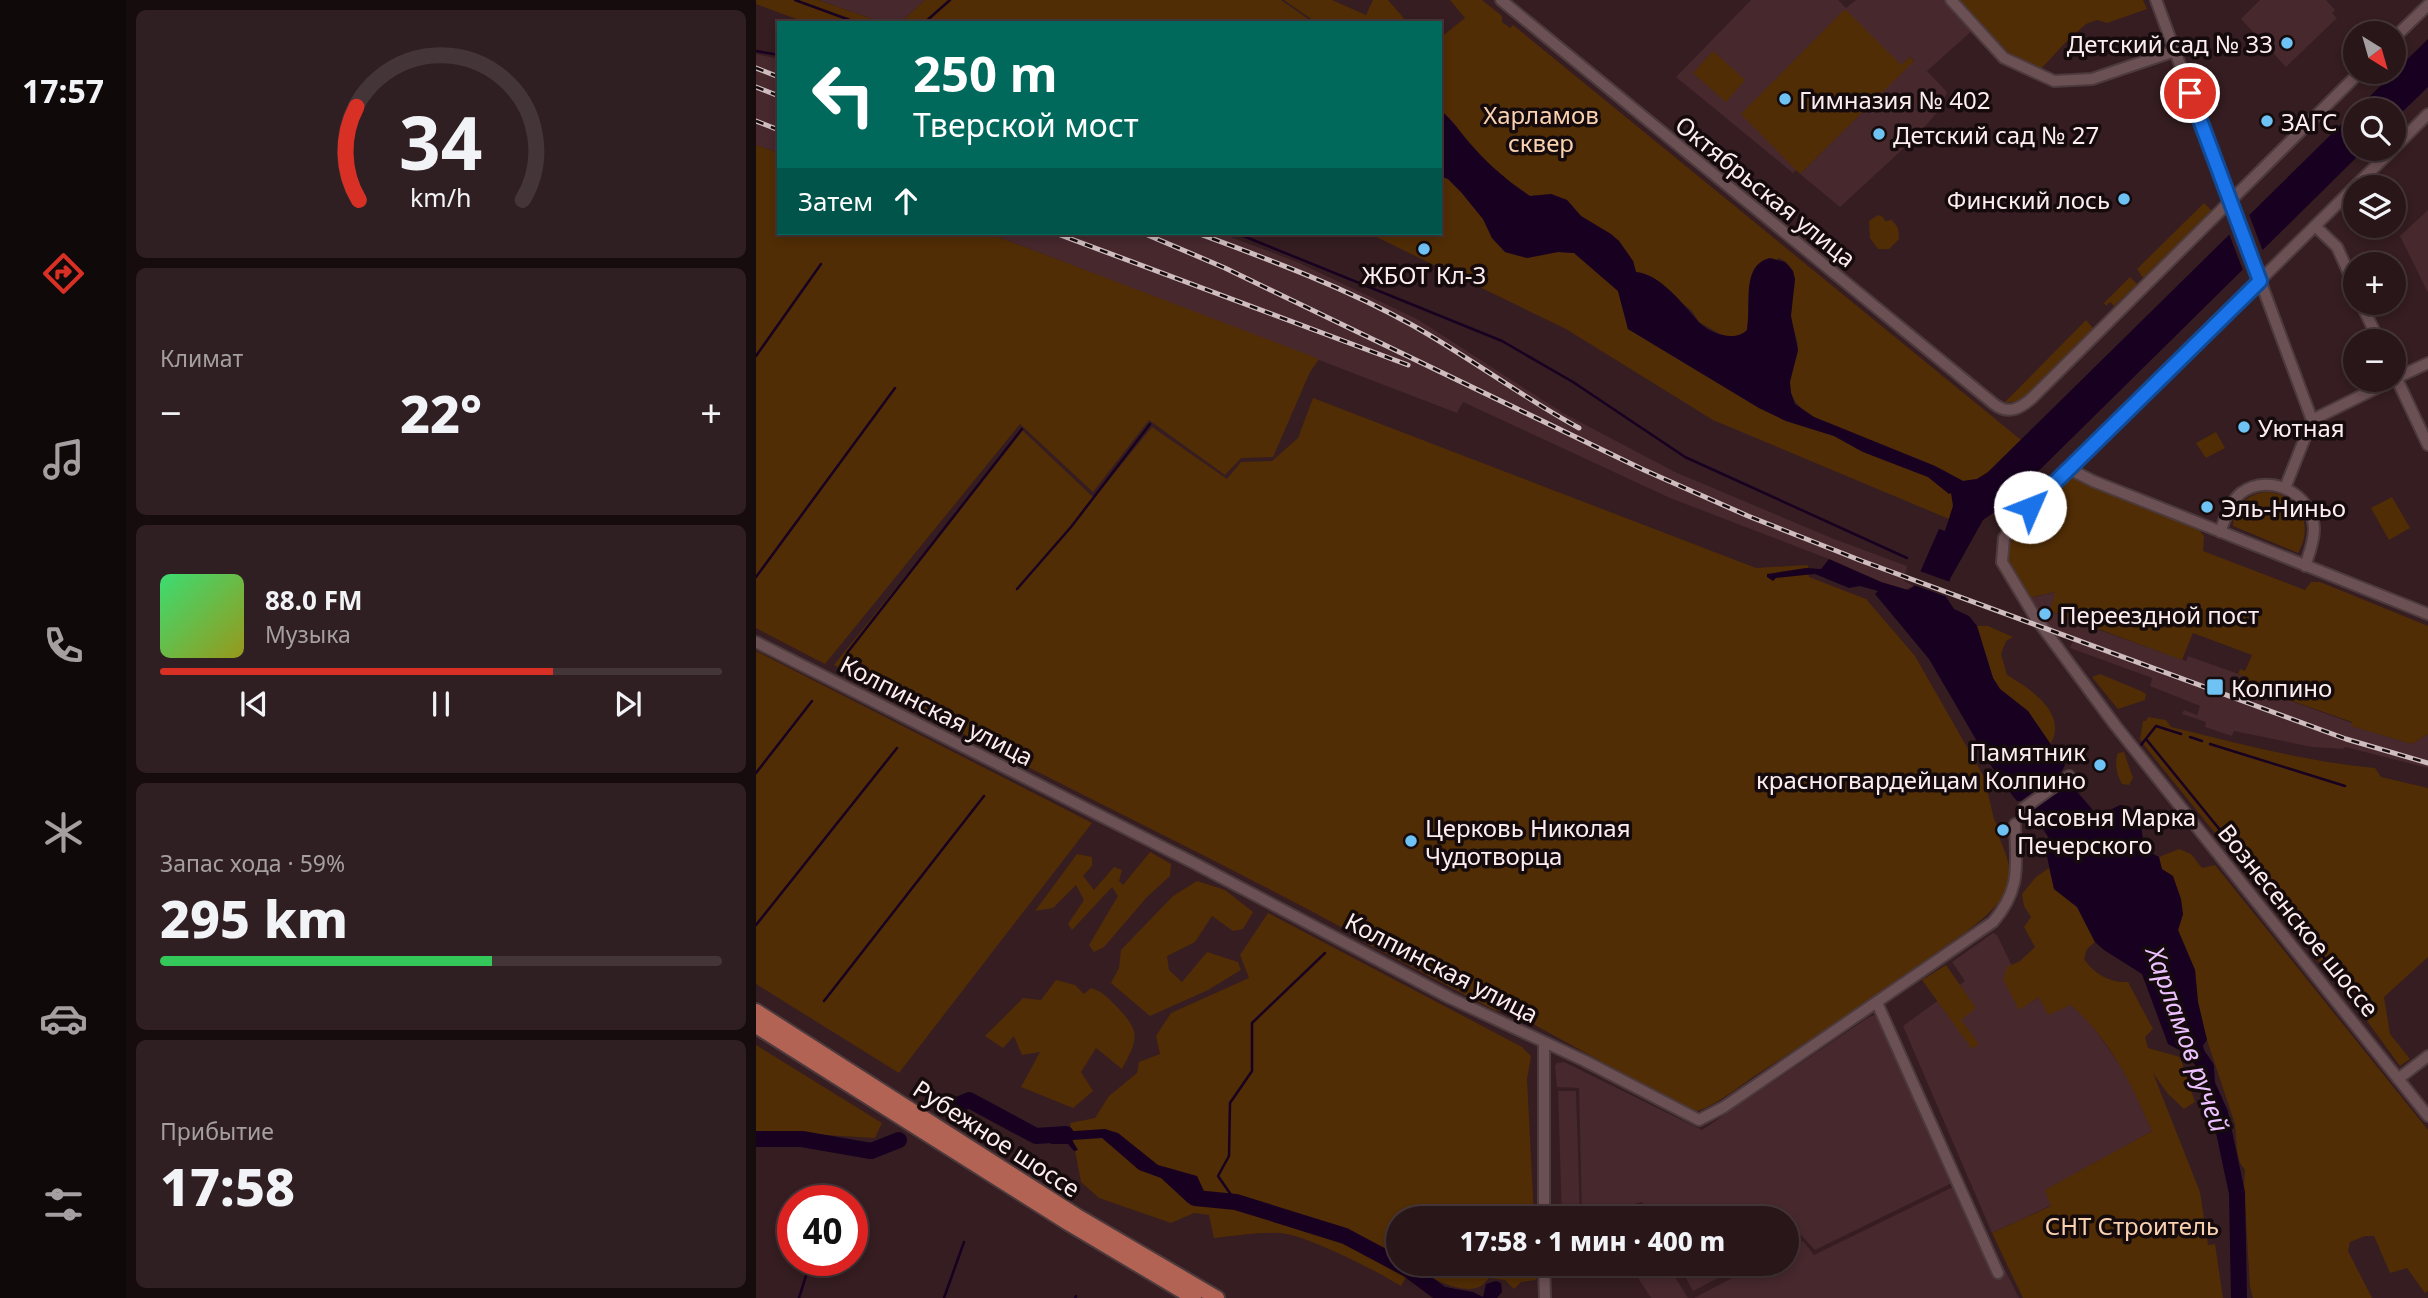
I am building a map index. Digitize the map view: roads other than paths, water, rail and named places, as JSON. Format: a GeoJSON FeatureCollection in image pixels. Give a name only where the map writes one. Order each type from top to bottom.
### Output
{"type":"FeatureCollection","features":[{"type":"Feature","properties":{"kind":"main road","name":"Рубежное шоссе"},"geometry":{"type":"LineString","coordinates":[[756,1011],[1077,1216],[1217,1298]]}},
{"type":"Feature","properties":{"kind":"main road","name":"Рубежное шоссе"},"geometry":{"type":"LineString","coordinates":[[756,1026],[1069,1223],[1194,1298]]}},
{"type":"Feature","properties":{"kind":"street","name":"Октябрьская улица"},"geometry":{"type":"LineString","coordinates":[[1501,0],[1994,404],[2006,411],[2019,408],[2032,398],[2230,201]]}},
{"type":"Feature","properties":{"kind":"street"},"geometry":{"type":"LineString","coordinates":[[1951,0],[2004,58],[2054,81],[2092,79],[2175,51]]}},
{"type":"Feature","properties":{"kind":"street"},"geometry":{"type":"LineString","coordinates":[[2156,0],[2312,420]]}},
{"type":"Feature","properties":{"kind":"street"},"geometry":{"type":"LineString","coordinates":[[2406,26],[2428,5]]}},
{"type":"Feature","properties":{"kind":"street"},"geometry":{"type":"LineString","coordinates":[[2230,201],[2348,84]]}},
{"type":"Feature","properties":{"kind":"street","name":"Вознесенское шоссе"},"geometry":{"type":"LineString","coordinates":[[2406,136],[2428,114]]}},
{"type":"Feature","properties":{"kind":"street","name":"Вознесенское шоссе"},"geometry":{"type":"LineString","coordinates":[[2381,161],[2015,522],[2002,545],[2001,556],[2004,567],[2035,617],[2115,725],[2428,1116]]}},
{"type":"Feature","properties":{"kind":"street"},"geometry":{"type":"LineString","coordinates":[[2315,226],[2337,247],[2343,260]]}},
{"type":"Feature","properties":{"kind":"street"},"geometry":{"type":"LineString","coordinates":[[2406,373],[2428,363]]}},
{"type":"Feature","properties":{"kind":"street"},"geometry":{"type":"LineString","coordinates":[[2285,488],[2312,420],[2367,392]]}},
{"type":"Feature","properties":{"kind":"street"},"geometry":{"type":"LineString","coordinates":[[2401,392],[2428,445]]}},
{"type":"Feature","properties":{"kind":"street"},"geometry":{"type":"LineString","coordinates":[[2069,469],[2093,481],[2428,614]]}},
{"type":"Feature","properties":{"kind":"street"},"geometry":{"type":"LineString","coordinates":[[2220,531],[2232,505],[2241,494],[2254,487],[2268,485],[2285,488],[2296,494],[2306,505],[2313,519],[2312,543],[2305,566]]}},
{"type":"Feature","properties":{"kind":"street","name":"Колпинская улица"},"geometry":{"type":"LineString","coordinates":[[756,642],[1252,893],[1450,998],[1585,1061],[1699,1120],[1724,1107],[1980,933],[2002,911],[2012,894],[2016,877],[2015,824]]}},
{"type":"Feature","properties":{"kind":"street"},"geometry":{"type":"LineString","coordinates":[[2024,808],[2069,776]]}},
{"type":"Feature","properties":{"kind":"street"},"geometry":{"type":"LineString","coordinates":[[1877,1003],[1998,1273]]}},
{"type":"Feature","properties":{"kind":"street"},"geometry":{"type":"LineString","coordinates":[[1544,1043],[1544,1206]]}},
{"type":"Feature","properties":{"kind":"street"},"geometry":{"type":"LineString","coordinates":[[2398,1079],[2428,1056]]}},
{"type":"Feature","properties":{"kind":"street"},"geometry":{"type":"LineString","coordinates":[[1544,1276],[1545,1298]]}},
{"type":"Feature","properties":{"kind":"water"},"geometry":{"type":"Polygon","coordinates":[[[2428,39],[2428,87],[2406,108],[2406,98],[2368,98],[2382,84],[2406,84],[2406,61],[2428,39]]]}},
{"type":"Feature","properties":{"kind":"water"},"geometry":{"type":"Polygon","coordinates":[[[1442,112],[1480,155],[1508,180],[1530,196],[1551,194],[1567,200],[1581,216],[1619,241],[1633,261],[1636,272],[1654,278],[1678,298],[1702,325],[1721,335],[1735,336],[1747,330],[1749,288],[1754,269],[1770,258],[1785,262],[1793,271],[1795,279],[1791,316],[1798,350],[1790,382],[1795,404],[1814,417],[1935,466],[1963,481],[1977,479],[1988,472],[2343,123],[2343,161],[2353,161],[2003,506],[1983,520],[1950,579],[1946,597],[1954,609],[1969,616],[1977,626],[1993,678],[2000,689],[2028,711],[2065,765],[2062,771],[2021,801],[2017,801],[1999,779],[1929,659],[1875,594],[1878,591],[1860,586],[1849,588],[1815,574],[1776,578],[1773,581],[1767,577],[1767,574],[1806,568],[1821,569],[1829,559],[1881,582],[1908,590],[1914,586],[1939,529],[1945,531],[1953,506],[1951,493],[1928,477],[1863,452],[1834,436],[1786,421],[1759,408],[1628,329],[1618,291],[1574,253],[1558,252],[1527,258],[1505,252],[1492,238],[1483,219],[1461,192],[1442,177],[1442,112]]]}},
{"type":"Feature","properties":{"kind":"water"},"geometry":{"type":"Polygon","coordinates":[[[2068,781],[2098,816],[2120,805],[2130,807],[2140,823],[2145,846],[2159,857],[2162,869],[2173,876],[2183,914],[2178,930],[2195,970],[2198,1002],[2207,1040],[2197,1054],[2181,1051],[2168,1044],[2142,974],[2095,942],[2077,907],[2054,889],[2046,852],[2054,846],[2030,809],[2068,781]]]}},
{"type":"Feature","properties":{"kind":"water"},"geometry":{"type":"Polygon","coordinates":[[[1105,1129],[1118,1133],[1158,1165],[1197,1176],[1204,1191],[1210,1195],[1207,1204],[1188,1203],[1161,1178],[1139,1170],[1102,1138],[1072,1140],[1078,1150],[1074,1151],[1068,1144],[1051,1144],[1045,1133],[1105,1129]]]}},
{"type":"Feature","properties":{"kind":"water"},"geometry":{"type":"Polygon","coordinates":[[[1496,1281],[1501,1283],[1502,1292],[1497,1298],[1434,1298],[1439,1286],[1473,1292],[1483,1297],[1486,1284],[1496,1281]]]}},
{"type":"Feature","properties":{"kind":"waterway"},"geometry":{"type":"LineString","coordinates":[[795,0],[853,21]]}},
{"type":"Feature","properties":{"kind":"waterway"},"geometry":{"type":"LineString","coordinates":[[926,21],[950,0]]}},
{"type":"Feature","properties":{"kind":"waterway"},"geometry":{"type":"LineString","coordinates":[[756,51],[777,55]]}},
{"type":"Feature","properties":{"kind":"waterway"},"geometry":{"type":"LineString","coordinates":[[1241,235],[1502,341],[1573,382],[1685,457],[1907,558]]}},
{"type":"Feature","properties":{"kind":"waterway"},"geometry":{"type":"LineString","coordinates":[[756,356],[821,264]]}},
{"type":"Feature","properties":{"kind":"waterway"},"geometry":{"type":"LineString","coordinates":[[756,577],[895,388]]}},
{"type":"Feature","properties":{"kind":"waterway"},"geometry":{"type":"LineString","coordinates":[[1017,589],[1071,527],[1150,424]]}},
{"type":"Feature","properties":{"kind":"waterway"},"geometry":{"type":"LineString","coordinates":[[847,653],[1022,429]]}},
{"type":"Feature","properties":{"kind":"waterway"},"geometry":{"type":"LineString","coordinates":[[756,773],[812,701]]}},
{"type":"Feature","properties":{"kind":"waterway"},"geometry":{"type":"LineString","coordinates":[[2141,745],[2156,726],[2181,734]]}},
{"type":"Feature","properties":{"kind":"waterway"},"geometry":{"type":"LineString","coordinates":[[2190,737],[2202,741]]}},
{"type":"Feature","properties":{"kind":"waterway"},"geometry":{"type":"LineString","coordinates":[[2146,739],[2365,1008]]}},
{"type":"Feature","properties":{"kind":"waterway"},"geometry":{"type":"LineString","coordinates":[[2210,744],[2345,786]]}},
{"type":"Feature","properties":{"kind":"waterway"},"geometry":{"type":"LineString","coordinates":[[756,925],[897,748]]}},
{"type":"Feature","properties":{"kind":"waterway"},"geometry":{"type":"LineString","coordinates":[[824,1001],[984,796]]}},
{"type":"Feature","properties":{"kind":"waterway"},"geometry":{"type":"LineString","coordinates":[[1236,1202],[1218,1176],[1229,1156],[1230,1103],[1252,1071],[1252,1023],[1325,953]]}},
{"type":"Feature","properties":{"kind":"waterway","name":"Харламов ручей"},"geometry":{"type":"LineString","coordinates":[[2191,1035],[2197,1054],[2206,1067],[2207,1084],[2220,1113],[2237,1193],[2239,1298]]}},
{"type":"Feature","properties":{"kind":"waterway"},"geometry":{"type":"LineString","coordinates":[[950,1108],[969,1100],[1036,1136],[1066,1134]]}},
{"type":"Feature","properties":{"kind":"waterway"},"geometry":{"type":"LineString","coordinates":[[756,1139],[802,1139],[871,1151],[899,1140]]}},
{"type":"Feature","properties":{"kind":"waterway"},"geometry":{"type":"LineString","coordinates":[[1191,1194],[1195,1198],[1236,1202],[1345,1236],[1409,1270],[1441,1294],[1456,1298]]}},
{"type":"Feature","properties":{"kind":"waterway"},"geometry":{"type":"LineString","coordinates":[[944,1298],[964,1242]]}},
{"type":"Feature","properties":{"kind":"waterway"},"geometry":{"type":"LineString","coordinates":[[799,1298],[806,1276]]}},
{"type":"Feature","properties":{"kind":"railway"},"geometry":{"type":"LineString","coordinates":[[756,68],[777,76]]}},
{"type":"Feature","properties":{"kind":"railway"},"geometry":{"type":"LineString","coordinates":[[756,87],[777,95]]}},
{"type":"Feature","properties":{"kind":"railway"},"geometry":{"type":"LineString","coordinates":[[756,121],[777,129]]}},
{"type":"Feature","properties":{"kind":"railway"},"geometry":{"type":"LineString","coordinates":[[1060,235],[1408,365]]}},
{"type":"Feature","properties":{"kind":"railway"},"geometry":{"type":"LineString","coordinates":[[1148,235],[1225,268],[1644,470],[1748,516],[1862,561],[2346,739],[2428,763]]}},
{"type":"Feature","properties":{"kind":"railway"},"geometry":{"type":"LineString","coordinates":[[1202,235],[1306,275],[1386,311],[1433,337],[1579,428]]}},
{"type":"Feature","properties":{"kind":"place","name":"Детский сад № 33"},"geometry":{"type":"Point","coordinates":[2287,43]}},
{"type":"Feature","properties":{"kind":"place","name":"Гимназия № 402"},"geometry":{"type":"Point","coordinates":[1785,99]}},
{"type":"Feature","properties":{"kind":"place","name":"ЗАГС"},"geometry":{"type":"Point","coordinates":[2267,121]}},
{"type":"Feature","properties":{"kind":"place","name":"Детский сад № 27"},"geometry":{"type":"Point","coordinates":[1879,134]}},
{"type":"Feature","properties":{"kind":"place","name":"Финский лось"},"geometry":{"type":"Point","coordinates":[2124,199]}},
{"type":"Feature","properties":{"kind":"place","name":"ЖБОТ Кл-3"},"geometry":{"type":"Point","coordinates":[1424,249]}},
{"type":"Feature","properties":{"kind":"place","name":"Уютная"},"geometry":{"type":"Point","coordinates":[2244,427]}},
{"type":"Feature","properties":{"kind":"place","name":"Эль-Ниньо"},"geometry":{"type":"Point","coordinates":[2207,507]}},
{"type":"Feature","properties":{"kind":"place","name":"Переездной пост"},"geometry":{"type":"Point","coordinates":[2045,614]}},
{"type":"Feature","properties":{"kind":"place","name":"Колпино"},"geometry":{"type":"Point","coordinates":[2215,687]}},
{"type":"Feature","properties":{"kind":"place","name":"Памятник красногвардейцам Колпино"},"geometry":{"type":"Point","coordinates":[2100,765]}},
{"type":"Feature","properties":{"kind":"place","name":"Часовня Марка Печерского"},"geometry":{"type":"Point","coordinates":[2003,830]}},
{"type":"Feature","properties":{"kind":"place","name":"Церковь Николая Чудотворца"},"geometry":{"type":"Point","coordinates":[1411,841]}},
{"type":"Feature","properties":{"kind":"park label","name":"Харламов сквер"},"geometry":{"type":"Point","coordinates":[1541,128]}},
{"type":"Feature","properties":{"kind":"park label","name":"СНТ Строитель"},"geometry":{"type":"Point","coordinates":[2132,1225]}}]}
